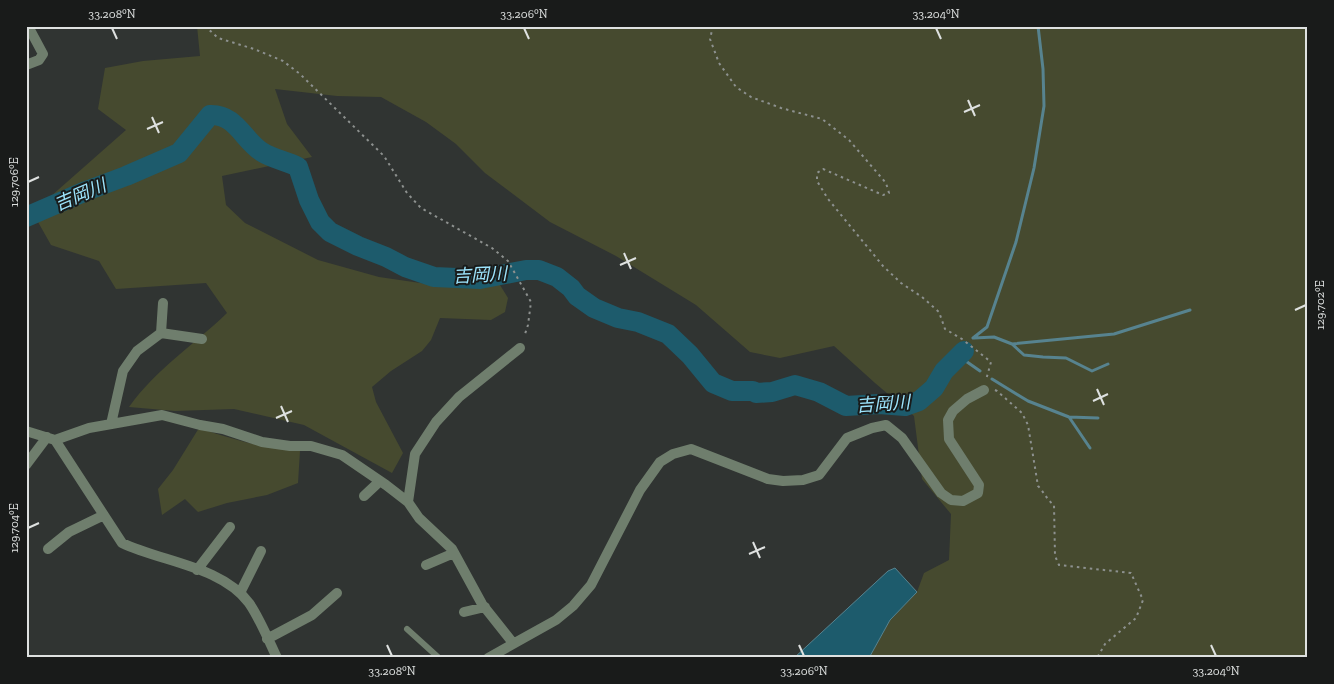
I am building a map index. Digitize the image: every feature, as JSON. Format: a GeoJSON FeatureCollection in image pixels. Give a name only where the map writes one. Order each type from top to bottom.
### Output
{"type":"FeatureCollection","features":[{"type":"Feature","properties":{"kind":"street"},"geometry":{"type":"LineString","coordinates":[[26,64],[39,60],[43,54],[28,26]]}},
{"type":"Feature","properties":{"kind":"street"},"geometry":{"type":"LineString","coordinates":[[161,333],[163,303]]}},
{"type":"Feature","properties":{"kind":"street"},"geometry":{"type":"LineString","coordinates":[[112,424],[123,371],[137,351],[161,333],[202,339]]}},
{"type":"Feature","properties":{"kind":"street"},"geometry":{"type":"LineString","coordinates":[[408,502],[415,454],[436,422],[460,397],[520,348]]}},
{"type":"Feature","properties":{"kind":"street"},"geometry":{"type":"LineString","coordinates":[[488,658],[556,620],[573,606],[591,585],[640,490],[660,462],[666,458],[691,448],[768,479],[783,481],[803,480],[819,475],[847,438],[872,428],[886,425],[902,438],[941,493],[952,500],[963,501],[978,493],[980,485],[949,439],[948,420],[953,411],[967,399],[984,390]]}},
{"type":"Feature","properties":{"kind":"street"},"geometry":{"type":"LineString","coordinates":[[26,465],[51,438],[89,428],[162,414],[262,442],[290,446],[311,446],[342,455],[380,480],[408,502],[419,518],[452,549],[485,607],[513,643]]}},
{"type":"Feature","properties":{"kind":"street"},"geometry":{"type":"LineString","coordinates":[[26,430],[51,438],[122,543],[138,551],[217,576],[235,588],[250,604],[277,658]]}},
{"type":"Feature","properties":{"kind":"street"},"geometry":{"type":"LineString","coordinates":[[364,496],[380,480]]}},
{"type":"Feature","properties":{"kind":"street"},"geometry":{"type":"LineString","coordinates":[[48,549],[69,532],[102,516]]}},
{"type":"Feature","properties":{"kind":"street"},"geometry":{"type":"LineString","coordinates":[[196,570],[230,527]]}},
{"type":"Feature","properties":{"kind":"street"},"geometry":{"type":"LineString","coordinates":[[240,593],[261,551]]}},
{"type":"Feature","properties":{"kind":"street"},"geometry":{"type":"LineString","coordinates":[[426,565],[454,553]]}},
{"type":"Feature","properties":{"kind":"street"},"geometry":{"type":"LineString","coordinates":[[267,639],[312,615],[337,593]]}},
{"type":"Feature","properties":{"kind":"street"},"geometry":{"type":"LineString","coordinates":[[464,612],[485,607]]}},
{"type":"Feature","properties":{"kind":"lane"},"geometry":{"type":"LineString","coordinates":[[407,629],[439,658]]}},
{"type":"Feature","properties":{"kind":"path"},"geometry":{"type":"LineString","coordinates":[[205,26],[218,38],[254,49],[283,61],[300,74],[384,156],[407,193],[421,208],[492,248],[508,261],[531,302],[528,325],[520,348]]}},
{"type":"Feature","properties":{"kind":"path"},"geometry":{"type":"LineString","coordinates":[[713,26],[710,39],[718,63],[736,87],[751,97],[780,108],[822,119],[849,140],[886,183],[889,193],[883,195],[823,170],[817,173],[817,182],[828,199],[883,266],[901,283],[922,297],[939,312],[945,329],[962,339],[991,362],[984,390],[997,390],[1022,413],[1028,425],[1038,486],[1054,506],[1055,556],[1059,565],[1131,573],[1143,600],[1136,618],[1105,644],[1097,658]]}},
{"type":"Feature","properties":{"kind":"green space"},"geometry":{"type":"Polygon","coordinates":[[[197,26],[1308,26],[1308,658],[869,658],[890,620],[917,592],[924,573],[949,560],[951,514],[922,479],[914,416],[834,346],[780,358],[750,352],[696,305],[616,256],[550,222],[485,173],[456,144],[426,122],[381,97],[337,96],[275,89],[287,124],[312,157],[222,176],[226,205],[245,223],[318,260],[379,277],[434,285],[470,280],[500,285],[508,298],[505,312],[491,320],[440,318],[431,340],[422,351],[391,371],[372,387],[376,402],[403,453],[392,473],[304,425],[234,409],[175,411],[129,407],[163,369],[227,313],[206,283],[116,289],[99,261],[51,245],[38,222],[50,197],[126,130],[98,109],[105,68],[143,61],[200,56],[197,26]]]}},
{"type":"Feature","properties":{"kind":"green space"},"geometry":{"type":"Polygon","coordinates":[[[199,428],[249,443],[300,451],[298,483],[267,495],[227,503],[198,512],[185,499],[162,515],[158,489],[173,470],[199,428]]]}},
{"type":"Feature","properties":{"kind":"water"},"geometry":{"type":"Polygon","coordinates":[[[895,568],[917,592],[890,620],[869,658],[794,658],[888,571],[895,568]]]}},
{"type":"Feature","properties":{"kind":"waterway","name":"吉岡川"},"geometry":{"type":"LineString","coordinates":[[973,338],[987,327],[1016,242],[1034,168],[1044,106],[1043,69],[1038,26]]}},
{"type":"Feature","properties":{"kind":"waterway","name":"吉岡川"},"geometry":{"type":"LineString","coordinates":[[26,217],[179,153],[210,115],[219,116],[233,123],[262,152],[298,167],[309,200],[320,222],[330,232],[405,267],[434,277],[480,279],[526,270],[539,270],[557,277],[571,288],[577,296],[594,308],[668,334],[690,355],[713,383],[732,391],[772,392],[795,385],[819,392],[846,406],[879,404],[905,406],[919,401],[934,388],[944,371],[964,351]]}},
{"type":"Feature","properties":{"kind":"waterway"},"geometry":{"type":"LineString","coordinates":[[974,338],[994,337],[1012,344],[1114,334],[1190,310]]}},
{"type":"Feature","properties":{"kind":"waterway"},"geometry":{"type":"LineString","coordinates":[[1012,344],[1024,355],[1066,358],[1092,371],[1108,364]]}},
{"type":"Feature","properties":{"kind":"waterway"},"geometry":{"type":"LineString","coordinates":[[960,357],[980,371]]}},
{"type":"Feature","properties":{"kind":"waterway"},"geometry":{"type":"LineString","coordinates":[[992,379],[1028,401],[1069,417],[1098,418]]}},
{"type":"Feature","properties":{"kind":"waterway"},"geometry":{"type":"LineString","coordinates":[[1069,417],[1090,448]]}}]}
